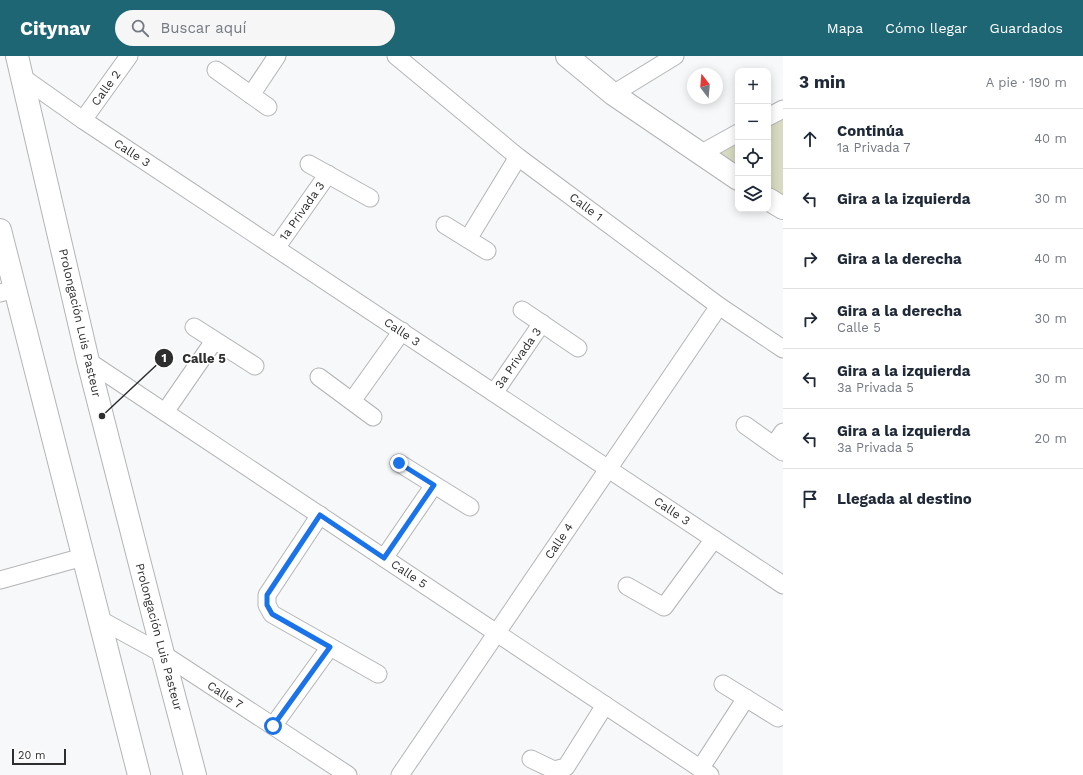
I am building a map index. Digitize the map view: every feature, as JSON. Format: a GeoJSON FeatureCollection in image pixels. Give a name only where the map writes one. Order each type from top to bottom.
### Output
{"type":"FeatureCollection","features":[{"type":"Feature","properties":{"kind":"main road","name":"Prolongación Luis Pasteur"},"geometry":{"type":"LineString","coordinates":[[17,56],[88,361],[195,775]]}},
{"type":"Feature","properties":{"kind":"main road"},"geometry":{"type":"LineString","coordinates":[[567,56],[613,94],[735,177]]}},
{"type":"Feature","properties":{"kind":"main road"},"geometry":{"type":"LineString","coordinates":[[771,200],[783,208]]}},
{"type":"Feature","properties":{"kind":"main road"},"geometry":{"type":"LineString","coordinates":[[0,230],[7,291],[83,557],[139,775]]}},
{"type":"Feature","properties":{"kind":"street","name":"Calle 2"},"geometry":{"type":"LineString","coordinates":[[83,120],[129,56]]}},
{"type":"Feature","properties":{"kind":"street"},"geometry":{"type":"LineString","coordinates":[[251,95],[277,56]]}},
{"type":"Feature","properties":{"kind":"street","name":"Calle 1"},"geometry":{"type":"LineString","coordinates":[[396,56],[518,157],[719,306],[783,349]]}},
{"type":"Feature","properties":{"kind":"street"},"geometry":{"type":"LineString","coordinates":[[613,94],[675,56]]}},
{"type":"Feature","properties":{"kind":"street"},"geometry":{"type":"LineString","coordinates":[[216,70],[268,107]]}},
{"type":"Feature","properties":{"kind":"street","name":"Calle 3"},"geometry":{"type":"LineString","coordinates":[[22,77],[83,120],[783,585]]}},
{"type":"Feature","properties":{"kind":"street"},"geometry":{"type":"LineString","coordinates":[[771,115],[783,109]]}},
{"type":"Feature","properties":{"kind":"street"},"geometry":{"type":"LineString","coordinates":[[700,154],[735,136]]}},
{"type":"Feature","properties":{"kind":"street"},"geometry":{"type":"LineString","coordinates":[[468,239],[518,157]]}},
{"type":"Feature","properties":{"kind":"street","name":"1a Privada 3"},"geometry":{"type":"LineString","coordinates":[[309,164],[370,198]]}},
{"type":"Feature","properties":{"kind":"street","name":"1a Privada 3"},"geometry":{"type":"LineString","coordinates":[[276,248],[328,174]]}},
{"type":"Feature","properties":{"kind":"street"},"geometry":{"type":"LineString","coordinates":[[445,225],[487,251]]}},
{"type":"Feature","properties":{"kind":"street","name":"Calle 4"},"geometry":{"type":"LineString","coordinates":[[400,775],[719,306]]}},
{"type":"Feature","properties":{"kind":"street","name":"3a Privada 3"},"geometry":{"type":"LineString","coordinates":[[522,310],[578,348]]}},
{"type":"Feature","properties":{"kind":"street","name":"3a Privada 3"},"geometry":{"type":"LineString","coordinates":[[494,393],[542,323]]}},
{"type":"Feature","properties":{"kind":"street"},"geometry":{"type":"LineString","coordinates":[[194,327],[255,366]]}},
{"type":"Feature","properties":{"kind":"street"},"geometry":{"type":"LineString","coordinates":[[352,401],[402,332]]}},
{"type":"Feature","properties":{"kind":"street"},"geometry":{"type":"LineString","coordinates":[[165,412],[214,341]]}},
{"type":"Feature","properties":{"kind":"street","name":"Calle 5"},"geometry":{"type":"LineString","coordinates":[[88,361],[497,632],[705,772]]}},
{"type":"Feature","properties":{"kind":"street"},"geometry":{"type":"LineString","coordinates":[[319,377],[373,417]]}},
{"type":"Feature","properties":{"kind":"street"},"geometry":{"type":"LineString","coordinates":[[745,425],[780,443]]}},
{"type":"Feature","properties":{"kind":"street"},"geometry":{"type":"LineString","coordinates":[[399,463],[470,507]]}},
{"type":"Feature","properties":{"kind":"street"},"geometry":{"type":"LineString","coordinates":[[384,558],[434,485]]}},
{"type":"Feature","properties":{"kind":"street"},"geometry":{"type":"LineString","coordinates":[[320,515],[267,595],[267,605],[272,614],[378,674]]}},
{"type":"Feature","properties":{"kind":"street"},"geometry":{"type":"LineString","coordinates":[[627,586],[664,607],[714,539]]}},
{"type":"Feature","properties":{"kind":"street"},"geometry":{"type":"LineString","coordinates":[[0,580],[83,557]]}},
{"type":"Feature","properties":{"kind":"street","name":"Calle 7"},"geometry":{"type":"LineString","coordinates":[[99,619],[163,654],[348,775]]}},
{"type":"Feature","properties":{"kind":"street"},"geometry":{"type":"LineString","coordinates":[[273,726],[330,647]]}},
{"type":"Feature","properties":{"kind":"street"},"geometry":{"type":"LineString","coordinates":[[723,684],[778,718]]}},
{"type":"Feature","properties":{"kind":"street"},"geometry":{"type":"LineString","coordinates":[[705,772],[746,698]]}},
{"type":"Feature","properties":{"kind":"street"},"geometry":{"type":"LineString","coordinates":[[530,759],[554,770],[566,767],[605,705]]}},
{"type":"Feature","properties":{"kind":"green space"},"geometry":{"type":"Polygon","coordinates":[[[783,117],[783,200],[771,192],[771,123],[783,117]]]}},
{"type":"Feature","properties":{"kind":"green space"},"geometry":{"type":"Polygon","coordinates":[[[735,143],[735,168],[713,154],[735,143]]]}},
{"type":"Feature","properties":{"kind":"place","name":"Calle 5"},"geometry":{"type":"Point","coordinates":[102,416]}},
{"type":"Feature","properties":{"kind":"route"},"geometry":{"type":"LineString","coordinates":[[273,726],[330,647],[272,614],[267,605],[267,595],[320,515],[384,558],[434,485],[399,463]]}}]}
